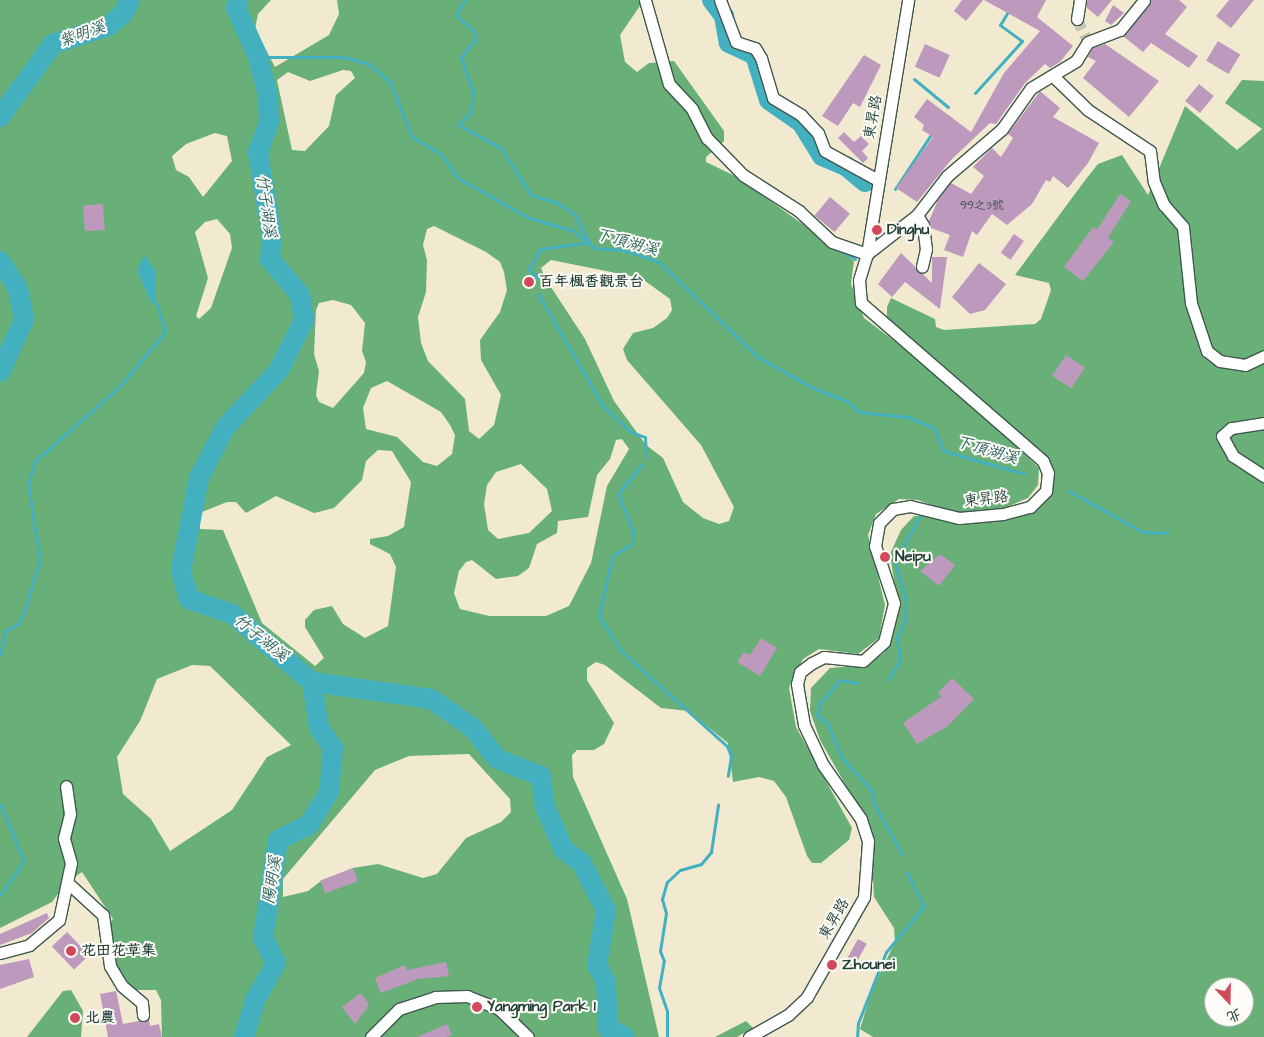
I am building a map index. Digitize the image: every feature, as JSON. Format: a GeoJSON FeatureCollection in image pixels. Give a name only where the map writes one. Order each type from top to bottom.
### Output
{"type":"FeatureCollection","features":[{"type":"Feature","properties":{"kind":"street"},"geometry":{"type":"LineString","coordinates":[[645,0],[669,84],[692,109],[707,138],[743,175],[799,211],[832,242],[867,254],[917,215],[947,176],[1002,129],[1031,88],[1054,76],[1076,61],[1088,42],[1120,30],[1144,0]]}},
{"type":"Feature","properties":{"kind":"street"},"geometry":{"type":"LineString","coordinates":[[720,0],[736,42],[754,48],[761,58],[773,98],[801,115],[818,132],[826,151],[878,180]]}},
{"type":"Feature","properties":{"kind":"street","name":"東昇路"},"geometry":{"type":"LineString","coordinates":[[749,1037],[788,1015],[807,996],[864,897],[868,841],[860,820],[823,765],[804,725],[797,684],[800,672],[812,663],[824,658],[864,661],[884,642],[894,603],[876,546],[878,523],[892,509],[910,506],[959,518],[1003,514],[1030,507],[1046,491],[1048,473],[1043,461],[861,304],[859,280],[867,254],[908,0]]}},
{"type":"Feature","properties":{"kind":"street"},"geometry":{"type":"LineString","coordinates":[[1077,19],[1080,0]]}},
{"type":"Feature","properties":{"kind":"street"},"geometry":{"type":"LineString","coordinates":[[1054,76],[1088,110],[1150,151],[1157,190],[1184,226],[1191,303],[1206,351],[1220,361],[1245,366],[1264,356]]}},
{"type":"Feature","properties":{"kind":"street"},"geometry":{"type":"LineString","coordinates":[[917,215],[923,226],[926,249],[922,267]]}},
{"type":"Feature","properties":{"kind":"street"},"geometry":{"type":"LineString","coordinates":[[1264,424],[1231,428],[1222,436],[1234,456],[1264,476]]}},
{"type":"Feature","properties":{"kind":"street"},"geometry":{"type":"LineString","coordinates":[[0,953],[28,945],[50,932],[59,920],[62,893],[69,884],[71,863],[64,838],[70,814],[66,786]]}},
{"type":"Feature","properties":{"kind":"street"},"geometry":{"type":"LineString","coordinates":[[69,884],[103,915],[110,966],[122,986],[142,1003],[143,1015]]}},
{"type":"Feature","properties":{"kind":"street"},"geometry":{"type":"LineString","coordinates":[[371,1037],[399,1009],[435,997],[467,996],[500,1009],[528,1037]]}},
{"type":"Feature","properties":{"kind":"green space"},"geometry":{"type":"Polygon","coordinates":[[[0,0],[271,0],[258,14],[255,29],[275,67],[329,35],[339,14],[337,0],[644,0],[620,35],[625,62],[637,72],[649,63],[674,61],[724,131],[724,141],[706,157],[706,162],[737,177],[854,261],[851,284],[864,318],[949,382],[1039,468],[1038,485],[1028,498],[995,512],[950,512],[918,500],[899,499],[876,514],[868,535],[885,605],[879,638],[858,654],[819,649],[803,659],[789,688],[796,727],[852,828],[849,840],[821,863],[812,863],[807,856],[786,797],[774,781],[759,777],[733,782],[728,743],[688,711],[661,708],[605,665],[596,662],[587,668],[587,680],[614,723],[604,744],[594,750],[577,750],[572,755],[573,777],[627,899],[659,1037],[162,1037],[161,1000],[156,990],[135,990],[114,966],[109,924],[113,919],[82,872],[66,883],[52,902],[0,928],[0,0]],[[343,70],[310,81],[288,72],[277,80],[292,150],[305,151],[329,126],[336,95],[355,78],[351,71],[343,70]],[[215,133],[186,144],[172,156],[176,170],[189,177],[203,197],[232,161],[227,136],[215,133]],[[217,219],[205,222],[195,232],[208,278],[196,316],[199,319],[211,308],[232,248],[230,234],[217,219]],[[434,226],[427,229],[423,245],[427,260],[426,292],[418,317],[421,343],[428,361],[465,399],[469,431],[479,439],[494,425],[501,395],[481,360],[480,340],[500,312],[507,290],[504,272],[500,262],[486,252],[434,226]],[[551,260],[541,268],[545,278],[585,339],[614,401],[646,445],[663,458],[683,502],[703,518],[719,524],[729,521],[734,507],[701,445],[627,360],[623,349],[633,333],[653,328],[667,318],[672,310],[670,299],[641,278],[551,260]],[[333,300],[319,303],[316,310],[314,354],[319,371],[316,395],[319,402],[333,408],[364,373],[366,362],[362,351],[365,323],[351,305],[333,300]],[[387,381],[371,388],[363,408],[366,429],[397,437],[423,462],[437,466],[452,454],[455,435],[441,412],[387,381]],[[622,439],[616,440],[610,459],[597,475],[588,517],[558,521],[557,533],[537,544],[529,568],[518,576],[496,579],[472,560],[466,562],[459,571],[454,593],[460,609],[489,616],[546,616],[569,606],[591,563],[607,486],[629,449],[622,439]],[[378,450],[366,461],[362,480],[334,508],[314,513],[276,496],[246,513],[236,502],[227,502],[197,514],[200,529],[223,530],[262,623],[315,666],[324,658],[305,627],[305,620],[314,610],[332,606],[343,624],[365,638],[388,626],[396,567],[390,554],[370,544],[370,539],[388,536],[404,527],[411,482],[392,451],[378,450]],[[521,464],[496,472],[487,485],[484,504],[488,530],[498,539],[529,533],[552,511],[547,489],[521,464]],[[192,665],[157,679],[140,721],[117,757],[123,794],[151,819],[170,851],[232,810],[267,757],[291,745],[210,666],[192,665]],[[469,754],[409,756],[375,770],[283,879],[283,897],[308,891],[321,881],[353,868],[378,864],[423,878],[437,874],[466,838],[501,822],[511,812],[510,799],[469,754]]]}},
{"type":"Feature","properties":{"kind":"green space"},"geometry":{"type":"Polygon","coordinates":[[[1242,80],[1264,81],[1264,1037],[873,1037],[860,1029],[872,990],[895,942],[894,928],[874,897],[870,828],[820,740],[810,711],[811,688],[830,668],[866,665],[884,653],[898,607],[890,554],[901,530],[914,516],[1020,513],[1052,478],[952,374],[887,323],[887,307],[891,298],[935,319],[936,327],[944,330],[1035,324],[1041,319],[1051,290],[1049,283],[1015,275],[1098,164],[1122,155],[1148,195],[1185,106],[1237,150],[1262,129],[1225,103],[1242,80]]]}},
{"type":"Feature","properties":{"kind":"green space"},"geometry":{"type":"Polygon","coordinates":[[[71,990],[83,1011],[81,1037],[27,1037],[63,991],[71,990]]]}},
{"type":"Feature","properties":{"kind":"green space"},"geometry":{"type":"Polygon","coordinates":[[[746,1021],[753,1028],[737,1037],[715,1037],[746,1021]]]}},
{"type":"Feature","properties":{"kind":"water"},"geometry":{"type":"Polygon","coordinates":[[[144,255],[156,271],[156,303],[152,304],[137,271],[144,255]]]}},
{"type":"Feature","properties":{"kind":"building"},"geometry":{"type":"Polygon","coordinates":[[[962,0],[983,0],[966,21],[954,11],[962,0]]]}},
{"type":"Feature","properties":{"kind":"building"},"geometry":{"type":"Polygon","coordinates":[[[984,0],[1046,0],[1037,17],[1073,46],[1060,62],[1050,68],[1045,64],[1025,83],[996,124],[990,123],[951,160],[917,202],[896,188],[933,137],[922,130],[924,125],[914,117],[927,99],[971,132],[1004,73],[1040,31],[984,0]]]}},
{"type":"Feature","properties":{"kind":"building"},"geometry":{"type":"Polygon","coordinates":[[[1087,0],[1112,0],[1098,17],[1087,8],[1087,0]]]}},
{"type":"Feature","properties":{"kind":"building"},"geometry":{"type":"Polygon","coordinates":[[[1151,0],[1179,0],[1187,7],[1165,34],[1198,56],[1189,68],[1151,43],[1143,52],[1123,36],[1151,0]]]}},
{"type":"Feature","properties":{"kind":"building"},"geometry":{"type":"Polygon","coordinates":[[[1229,0],[1254,0],[1231,28],[1216,16],[1229,0]]]}},
{"type":"Feature","properties":{"kind":"building"},"geometry":{"type":"Polygon","coordinates":[[[1113,5],[1124,13],[1111,25],[1105,21],[1113,5]]]}},
{"type":"Feature","properties":{"kind":"building"},"geometry":{"type":"Polygon","coordinates":[[[1218,41],[1240,54],[1228,74],[1206,61],[1218,41]]]}},
{"type":"Feature","properties":{"kind":"building"},"geometry":{"type":"Polygon","coordinates":[[[925,44],[950,55],[939,78],[915,67],[925,44]]]}},
{"type":"Feature","properties":{"kind":"building"},"geometry":{"type":"Polygon","coordinates":[[[1105,44],[1159,81],[1129,117],[1083,78],[1096,61],[1088,57],[1093,48],[1105,44]]]}},
{"type":"Feature","properties":{"kind":"building"},"geometry":{"type":"Polygon","coordinates":[[[864,55],[881,65],[860,107],[853,103],[838,126],[822,116],[864,55]]]}},
{"type":"Feature","properties":{"kind":"building"},"geometry":{"type":"Polygon","coordinates":[[[1199,84],[1214,96],[1200,113],[1185,101],[1199,84]]]}},
{"type":"Feature","properties":{"kind":"building"},"geometry":{"type":"Polygon","coordinates":[[[1040,91],[1060,108],[1053,117],[1099,143],[1088,163],[1068,188],[1053,176],[1050,182],[1046,180],[1032,204],[1007,225],[992,214],[977,235],[972,231],[963,257],[944,250],[950,235],[931,228],[929,221],[938,200],[951,183],[971,194],[984,176],[973,167],[992,148],[1001,157],[1013,138],[1008,134],[1040,91]]]}},
{"type":"Feature","properties":{"kind":"building"},"geometry":{"type":"Polygon","coordinates":[[[844,132],[854,142],[861,136],[869,144],[862,151],[868,158],[863,163],[838,138],[844,132]]]}},
{"type":"Feature","properties":{"kind":"building"},"geometry":{"type":"Polygon","coordinates":[[[1120,194],[1131,201],[1108,238],[1114,242],[1083,281],[1064,267],[1093,227],[1097,230],[1120,194]]]}},
{"type":"Feature","properties":{"kind":"building"},"geometry":{"type":"Polygon","coordinates":[[[830,197],[850,214],[834,232],[815,215],[830,197]]]}},
{"type":"Feature","properties":{"kind":"building"},"geometry":{"type":"Polygon","coordinates":[[[103,204],[105,230],[85,231],[83,205],[103,204]]]}},
{"type":"Feature","properties":{"kind":"building"},"geometry":{"type":"Polygon","coordinates":[[[1014,234],[1024,241],[1011,260],[1001,253],[1014,234]]]}},
{"type":"Feature","properties":{"kind":"building"},"geometry":{"type":"Polygon","coordinates":[[[901,253],[932,283],[932,257],[947,257],[940,309],[905,282],[892,297],[878,284],[901,253]]]}},
{"type":"Feature","properties":{"kind":"building"},"geometry":{"type":"Polygon","coordinates":[[[979,263],[1006,284],[985,310],[970,314],[952,297],[979,263]]]}},
{"type":"Feature","properties":{"kind":"building"},"geometry":{"type":"Polygon","coordinates":[[[1066,355],[1085,368],[1071,389],[1052,376],[1066,355]]]}},
{"type":"Feature","properties":{"kind":"building"},"geometry":{"type":"Polygon","coordinates":[[[940,554],[955,565],[939,586],[920,571],[940,554]]]}},
{"type":"Feature","properties":{"kind":"building"},"geometry":{"type":"Polygon","coordinates":[[[761,638],[777,648],[760,676],[737,662],[744,652],[750,655],[761,638]]]}},
{"type":"Feature","properties":{"kind":"building"},"geometry":{"type":"Polygon","coordinates":[[[952,678],[974,699],[948,726],[917,744],[903,723],[942,696],[938,693],[952,678]]]}},
{"type":"Feature","properties":{"kind":"building"},"geometry":{"type":"Polygon","coordinates":[[[353,868],[358,881],[325,894],[320,881],[353,868]]]}},
{"type":"Feature","properties":{"kind":"building"},"geometry":{"type":"Polygon","coordinates":[[[47,913],[49,918],[32,933],[0,945],[0,934],[47,913]]]}},
{"type":"Feature","properties":{"kind":"building","name":"花田花草集"},"geometry":{"type":"Polygon","coordinates":[[[67,932],[89,955],[74,970],[52,947],[67,932]]]}},
{"type":"Feature","properties":{"kind":"building"},"geometry":{"type":"Polygon","coordinates":[[[858,939],[867,944],[852,970],[843,965],[858,939]]]}},
{"type":"Feature","properties":{"kind":"building"},"geometry":{"type":"Polygon","coordinates":[[[29,959],[34,977],[0,989],[0,965],[29,959]]]}},
{"type":"Feature","properties":{"kind":"building"},"geometry":{"type":"Polygon","coordinates":[[[446,962],[449,976],[418,979],[381,993],[375,978],[405,965],[407,970],[446,962]]]}},
{"type":"Feature","properties":{"kind":"building"},"geometry":{"type":"Polygon","coordinates":[[[116,991],[123,1024],[149,1019],[150,1026],[159,1024],[162,1037],[108,1037],[100,994],[116,991]]]}},
{"type":"Feature","properties":{"kind":"building"},"geometry":{"type":"Polygon","coordinates":[[[361,993],[369,1005],[355,1024],[342,1007],[361,993]]]}},
{"type":"Feature","properties":{"kind":"building"},"geometry":{"type":"Polygon","coordinates":[[[447,1024],[452,1035],[446,1037],[417,1037],[447,1024]]]}},
{"type":"Feature","properties":{"kind":"waterway","name":"紫明溪"},"geometry":{"type":"LineString","coordinates":[[0,117],[53,44],[109,26],[123,14],[130,0]]}},
{"type":"Feature","properties":{"kind":"waterway","name":"竹子湖溪"},"geometry":{"type":"LineString","coordinates":[[238,0],[236,8],[258,57],[268,96],[269,122],[258,153],[272,236],[270,259],[300,295],[304,320],[279,370],[225,428],[199,478],[181,571],[189,599],[232,614],[312,682],[431,699],[473,728],[497,759],[541,776],[545,807],[564,850],[581,862],[606,910],[597,965],[606,982],[608,1028],[625,1037]]}},
{"type":"Feature","properties":{"kind":"waterway"},"geometry":{"type":"LineString","coordinates":[[465,0],[456,15],[474,31],[475,40],[461,57],[473,91],[471,112],[458,125],[501,148],[531,195],[558,203],[575,215],[589,242],[540,249],[529,269],[536,277],[532,283]]}},
{"type":"Feature","properties":{"kind":"waterway"},"geometry":{"type":"LineString","coordinates":[[712,0],[724,16],[729,43],[755,55],[769,100],[801,122],[822,156],[846,166],[865,182]]}},
{"type":"Feature","properties":{"kind":"waterway"},"geometry":{"type":"LineString","coordinates":[[975,93],[1022,41],[1000,25],[1009,10]]}},
{"type":"Feature","properties":{"kind":"waterway"},"geometry":{"type":"LineString","coordinates":[[654,52],[662,77]]}},
{"type":"Feature","properties":{"kind":"waterway","name":"下頂湖溪"},"geometry":{"type":"LineString","coordinates":[[258,57],[344,57],[369,64],[390,82],[412,137],[440,153],[458,178],[529,218],[574,231],[594,248],[623,250],[659,262],[758,357],[813,388],[847,401],[859,412],[908,417],[934,428],[944,451],[1025,474]]}},
{"type":"Feature","properties":{"kind":"waterway"},"geometry":{"type":"LineString","coordinates":[[914,79],[948,107]]}},
{"type":"Feature","properties":{"kind":"waterway"},"geometry":{"type":"LineString","coordinates":[[895,189],[932,133]]}},
{"type":"Feature","properties":{"kind":"waterway"},"geometry":{"type":"LineString","coordinates":[[836,248],[855,259]]}},
{"type":"Feature","properties":{"kind":"waterway","name":"紫明溪"},"geometry":{"type":"LineString","coordinates":[[0,261],[18,289],[24,320],[0,372]]}},
{"type":"Feature","properties":{"kind":"waterway"},"geometry":{"type":"LineString","coordinates":[[538,294],[603,406],[631,432],[645,437],[646,458]]}},
{"type":"Feature","properties":{"kind":"waterway"},"geometry":{"type":"LineString","coordinates":[[0,655],[5,631],[19,623],[25,609],[40,559],[28,485],[35,461],[118,388],[162,336],[165,330],[156,303]]}},
{"type":"Feature","properties":{"kind":"waterway"},"geometry":{"type":"LineString","coordinates":[[642,464],[618,494],[633,531],[632,544],[612,556],[599,616],[621,651],[727,746],[731,756],[728,776]]}},
{"type":"Feature","properties":{"kind":"waterway","name":"下頂湖溪"},"geometry":{"type":"LineString","coordinates":[[1069,491],[1143,532],[1168,533]]}},
{"type":"Feature","properties":{"kind":"waterway"},"geometry":{"type":"LineString","coordinates":[[888,680],[900,660],[897,638],[905,621],[906,601],[895,563],[919,517]]}},
{"type":"Feature","properties":{"kind":"waterway"},"geometry":{"type":"LineString","coordinates":[[858,683],[840,680],[820,702],[817,715],[828,724],[841,757],[871,790],[875,806],[902,854]]}},
{"type":"Feature","properties":{"kind":"waterway","name":"陽明溪"},"geometry":{"type":"LineString","coordinates":[[244,1037],[255,1000],[276,963],[263,938],[278,840],[309,825],[329,792],[333,748],[319,728],[312,682]]}},
{"type":"Feature","properties":{"kind":"waterway"},"geometry":{"type":"LineString","coordinates":[[0,804],[24,861],[0,895]]}},
{"type":"Feature","properties":{"kind":"waterway"},"geometry":{"type":"LineString","coordinates":[[667,1037],[667,1011],[659,988],[664,961],[660,951],[666,913],[662,899],[667,882],[680,870],[701,864],[711,852],[718,805]]}},
{"type":"Feature","properties":{"kind":"waterway"},"geometry":{"type":"LineString","coordinates":[[857,1037],[858,1023],[886,952],[924,906],[907,872]]}},
{"type":"Feature","properties":{"kind":"tunnel"},"geometry":{"type":"LineString","coordinates":[[1077,19],[1088,42]]}},
{"type":"Feature","properties":{"kind":"place","name":"Dinghu"},"geometry":{"type":"Point","coordinates":[877,230]}},
{"type":"Feature","properties":{"kind":"place","name":"百年楓香觀景台"},"geometry":{"type":"Point","coordinates":[529,282]}},
{"type":"Feature","properties":{"kind":"place","name":"Neipu"},"geometry":{"type":"Point","coordinates":[885,557]}},
{"type":"Feature","properties":{"kind":"place","name":"花田花草集"},"geometry":{"type":"Point","coordinates":[71,951]}},
{"type":"Feature","properties":{"kind":"place","name":"Zhounei"},"geometry":{"type":"Point","coordinates":[832,965]}},
{"type":"Feature","properties":{"kind":"place","name":"Yangming Park 1"},"geometry":{"type":"Point","coordinates":[477,1007]}},
{"type":"Feature","properties":{"kind":"place","name":"北農"},"geometry":{"type":"Point","coordinates":[75,1018]}}]}
